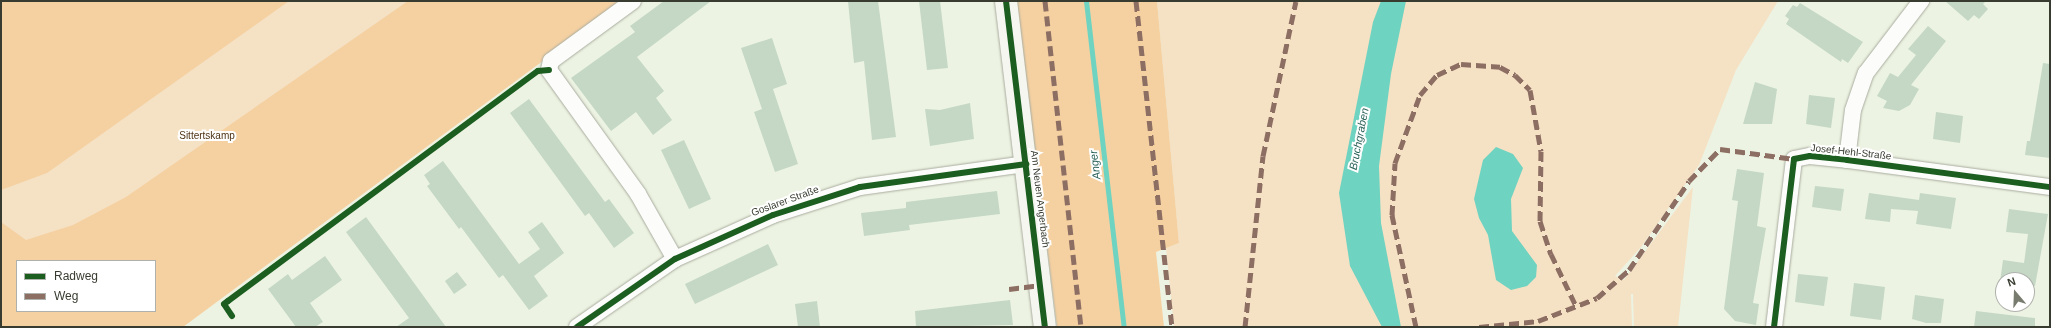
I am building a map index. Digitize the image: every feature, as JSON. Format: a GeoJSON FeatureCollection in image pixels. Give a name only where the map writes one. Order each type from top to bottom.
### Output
{"type":"FeatureCollection","features":[{"type":"Feature","properties":{"kind":"street"},"geometry":{"type":"LineString","coordinates":[[633,1],[552,61],[549,70],[638,194],[675,259]]}},
{"type":"Feature","properties":{"kind":"street","name":"Am Neuen Angerbach"},"geometry":{"type":"LineString","coordinates":[[1006,1],[1045,327]]}},
{"type":"Feature","properties":{"kind":"street"},"geometry":{"type":"LineString","coordinates":[[1847,160],[1853,110],[1866,73],[1921,1]]}},
{"type":"Feature","properties":{"kind":"street","name":"Josef-Hehl-Straße"},"geometry":{"type":"LineString","coordinates":[[1774,327],[1794,159],[1810,156],[1847,160],[2050,187]]}},
{"type":"Feature","properties":{"kind":"street","name":"Goslarer Straße"},"geometry":{"type":"LineString","coordinates":[[577,327],[675,259],[773,215],[860,187],[1026,164]]}},
{"type":"Feature","properties":{"kind":"green space","name":"Sittertskamp"},"geometry":{"type":"Polygon","coordinates":[[[1,1],[618,1],[176,327],[1,327],[1,1]]]}},
{"type":"Feature","properties":{"kind":"green space"},"geometry":{"type":"Polygon","coordinates":[[[1157,1],[1778,1],[1736,70],[1699,165],[1641,247],[1615,276],[1624,280],[1693,187],[1678,327],[1634,327],[1633,294],[1631,294],[1632,327],[1174,327],[1166,248],[1179,243],[1157,1]]]}},
{"type":"Feature","properties":{"kind":"shaded area"},"geometry":{"type":"Polygon","coordinates":[[[1,1],[289,1],[47,173],[1,190],[1,1]]]}},
{"type":"Feature","properties":{"kind":"shaded area"},"geometry":{"type":"Polygon","coordinates":[[[408,1],[624,1],[183,327],[1,327],[1,222],[26,240],[73,225],[126,197],[408,1]]]}},
{"type":"Feature","properties":{"kind":"shaded area"},"geometry":{"type":"Polygon","coordinates":[[[1016,1],[1157,1],[1179,243],[1156,252],[1164,327],[1057,327],[1016,1]]]}},
{"type":"Feature","properties":{"kind":"water","name":"Bruchgraben"},"geometry":{"type":"Polygon","coordinates":[[[1381,1],[1406,1],[1391,74],[1379,166],[1381,223],[1401,327],[1382,327],[1350,266],[1339,193],[1373,22],[1381,1]]]}},
{"type":"Feature","properties":{"kind":"water"},"geometry":{"type":"Polygon","coordinates":[[[1496,147],[1513,154],[1523,168],[1511,199],[1512,231],[1537,265],[1536,277],[1527,286],[1511,290],[1496,280],[1488,235],[1479,218],[1474,199],[1483,160],[1496,147]]]}},
{"type":"Feature","properties":{"kind":"building"},"geometry":{"type":"Polygon","coordinates":[[[664,1],[711,1],[637,57],[664,91],[656,98],[672,120],[653,135],[636,112],[611,131],[571,78],[635,32],[630,26],[664,1]]]}},
{"type":"Feature","properties":{"kind":"building"},"geometry":{"type":"Polygon","coordinates":[[[848,1],[878,1],[896,137],[872,140],[864,61],[854,63],[848,1]]]}},
{"type":"Feature","properties":{"kind":"building"},"geometry":{"type":"Polygon","coordinates":[[[919,1],[940,1],[948,68],[927,70],[919,1]]]}},
{"type":"Feature","properties":{"kind":"building"},"geometry":{"type":"Polygon","coordinates":[[[1945,1],[1986,1],[1983,4],[1988,9],[1979,19],[1974,15],[1968,21],[1945,1]]]}},
{"type":"Feature","properties":{"kind":"building"},"geometry":{"type":"Polygon","coordinates":[[[1800,3],[1863,42],[1848,63],[1842,59],[1841,62],[1786,24],[1789,19],[1785,16],[1793,5],[1797,7],[1800,3]]]}},
{"type":"Feature","properties":{"kind":"building"},"geometry":{"type":"Polygon","coordinates":[[[1928,26],[1946,41],[1911,85],[1919,89],[1910,105],[1899,111],[1883,108],[1887,101],[1877,96],[1890,73],[1898,77],[1916,55],[1908,49],[1928,26]]]}},
{"type":"Feature","properties":{"kind":"building"},"geometry":{"type":"Polygon","coordinates":[[[772,38],[787,84],[773,89],[798,164],[775,172],[754,112],[762,109],[741,48],[772,38]]]}},
{"type":"Feature","properties":{"kind":"building"},"geometry":{"type":"Polygon","coordinates":[[[2043,63],[2050,64],[2050,158],[2025,155],[2027,141],[2030,141],[2043,63]]]}},
{"type":"Feature","properties":{"kind":"building"},"geometry":{"type":"Polygon","coordinates":[[[1755,82],[1777,89],[1772,124],[1743,124],[1755,82]]]}},
{"type":"Feature","properties":{"kind":"building"},"geometry":{"type":"Polygon","coordinates":[[[1809,95],[1835,98],[1831,128],[1806,124],[1809,95]]]}},
{"type":"Feature","properties":{"kind":"building"},"geometry":{"type":"Polygon","coordinates":[[[529,99],[605,202],[609,199],[634,233],[614,248],[589,213],[585,216],[510,113],[529,99]]]}},
{"type":"Feature","properties":{"kind":"building"},"geometry":{"type":"Polygon","coordinates":[[[970,103],[974,139],[930,146],[925,109],[940,110],[970,103]]]}},
{"type":"Feature","properties":{"kind":"building"},"geometry":{"type":"Polygon","coordinates":[[[1936,112],[1963,116],[1960,143],[1933,139],[1936,112]]]}},
{"type":"Feature","properties":{"kind":"building"},"geometry":{"type":"Polygon","coordinates":[[[684,140],[711,199],[689,209],[661,150],[684,140]]]}},
{"type":"Feature","properties":{"kind":"building"},"geometry":{"type":"Polygon","coordinates":[[[443,161],[519,264],[540,249],[528,232],[542,222],[564,253],[534,276],[548,296],[529,310],[503,275],[499,278],[461,227],[459,229],[427,186],[430,184],[424,175],[443,161]]]}},
{"type":"Feature","properties":{"kind":"building"},"geometry":{"type":"Polygon","coordinates":[[[1737,169],[1764,173],[1757,226],[1766,228],[1753,303],[1759,304],[1756,325],[1735,321],[1724,309],[1738,201],[1732,200],[1737,169]]]}},
{"type":"Feature","properties":{"kind":"building"},"geometry":{"type":"Polygon","coordinates":[[[1815,186],[1844,189],[1841,211],[1812,207],[1815,186]]]}},
{"type":"Feature","properties":{"kind":"building"},"geometry":{"type":"Polygon","coordinates":[[[997,191],[1000,214],[909,225],[910,230],[864,236],[861,213],[906,208],[906,202],[997,191]]]}},
{"type":"Feature","properties":{"kind":"building"},"geometry":{"type":"Polygon","coordinates":[[[1869,193],[1919,200],[1920,193],[1956,198],[1951,229],[1916,224],[1918,211],[1891,209],[1890,222],[1865,219],[1869,193]]]}},
{"type":"Feature","properties":{"kind":"building"},"geometry":{"type":"Polygon","coordinates":[[[2009,209],[2048,214],[2035,286],[2035,272],[2001,272],[2003,260],[2024,263],[2028,234],[2006,232],[2009,209]]]}},
{"type":"Feature","properties":{"kind":"building"},"geometry":{"type":"Polygon","coordinates":[[[366,217],[446,327],[396,327],[409,318],[346,232],[366,217]]]}},
{"type":"Feature","properties":{"kind":"building"},"geometry":{"type":"Polygon","coordinates":[[[768,244],[778,265],[695,304],[685,284],[768,244]]]}},
{"type":"Feature","properties":{"kind":"building"},"geometry":{"type":"Polygon","coordinates":[[[325,256],[342,280],[310,303],[323,322],[315,327],[296,327],[268,289],[288,274],[292,280],[325,256]]]}},
{"type":"Feature","properties":{"kind":"building"},"geometry":{"type":"Polygon","coordinates":[[[457,272],[467,285],[454,294],[445,281],[457,272]]]}},
{"type":"Feature","properties":{"kind":"building"},"geometry":{"type":"Polygon","coordinates":[[[1798,274],[1828,277],[1824,306],[1795,302],[1798,274]]]}},
{"type":"Feature","properties":{"kind":"building"},"geometry":{"type":"Polygon","coordinates":[[[1854,283],[1885,287],[1881,320],[1850,316],[1854,283]]]}},
{"type":"Feature","properties":{"kind":"building"},"geometry":{"type":"Polygon","coordinates":[[[1915,295],[1944,299],[1941,323],[1926,323],[1912,319],[1915,295]]]}},
{"type":"Feature","properties":{"kind":"building"},"geometry":{"type":"Polygon","coordinates":[[[1010,300],[1013,325],[916,327],[915,311],[1010,300]]]}},
{"type":"Feature","properties":{"kind":"building"},"geometry":{"type":"Polygon","coordinates":[[[817,301],[820,327],[798,327],[795,304],[817,301]]]}},
{"type":"Feature","properties":{"kind":"building"},"geometry":{"type":"Polygon","coordinates":[[[1976,311],[2035,318],[2035,327],[1974,327],[1976,311]]]}},
{"type":"Feature","properties":{"kind":"waterway","name":"Anger"},"geometry":{"type":"LineString","coordinates":[[1086,1],[1124,327]]}},
{"type":"Feature","properties":{"kind":"marked path"},"geometry":{"type":"LineString","coordinates":[[1045,1],[1081,327]]}},
{"type":"Feature","properties":{"kind":"marked path"},"geometry":{"type":"LineString","coordinates":[[1136,1],[1172,327]]}},
{"type":"Feature","properties":{"kind":"marked path"},"geometry":{"type":"LineString","coordinates":[[1245,327],[1263,156],[1296,1]]}},
{"type":"Feature","properties":{"kind":"marked path"},"geometry":{"type":"LineString","coordinates":[[1416,327],[1392,215],[1395,163],[1420,95],[1437,75],[1461,64],[1500,67],[1515,75],[1530,90],[1541,151],[1540,221],[1551,254],[1576,306]]}},
{"type":"Feature","properties":{"kind":"marked path"},"geometry":{"type":"LineString","coordinates":[[1479,327],[1538,321],[1597,298],[1629,270],[1689,181],[1720,149],[1794,159]]}},
{"type":"Feature","properties":{"kind":"marked path"},"geometry":{"type":"LineString","coordinates":[[1009,289],[1041,285]]}},
{"type":"Feature","properties":{"kind":"cycle path"},"geometry":{"type":"LineString","coordinates":[[1006,1],[1045,327]]}},
{"type":"Feature","properties":{"kind":"cycle path"},"geometry":{"type":"LineString","coordinates":[[232,316],[224,304],[538,71],[549,70]]}},
{"type":"Feature","properties":{"kind":"cycle path"},"geometry":{"type":"LineString","coordinates":[[1774,327],[1794,159],[1810,156],[1847,160],[2050,187]]}},
{"type":"Feature","properties":{"kind":"cycle path"},"geometry":{"type":"LineString","coordinates":[[577,327],[675,259],[773,215],[860,187],[1026,164]]}}]}
